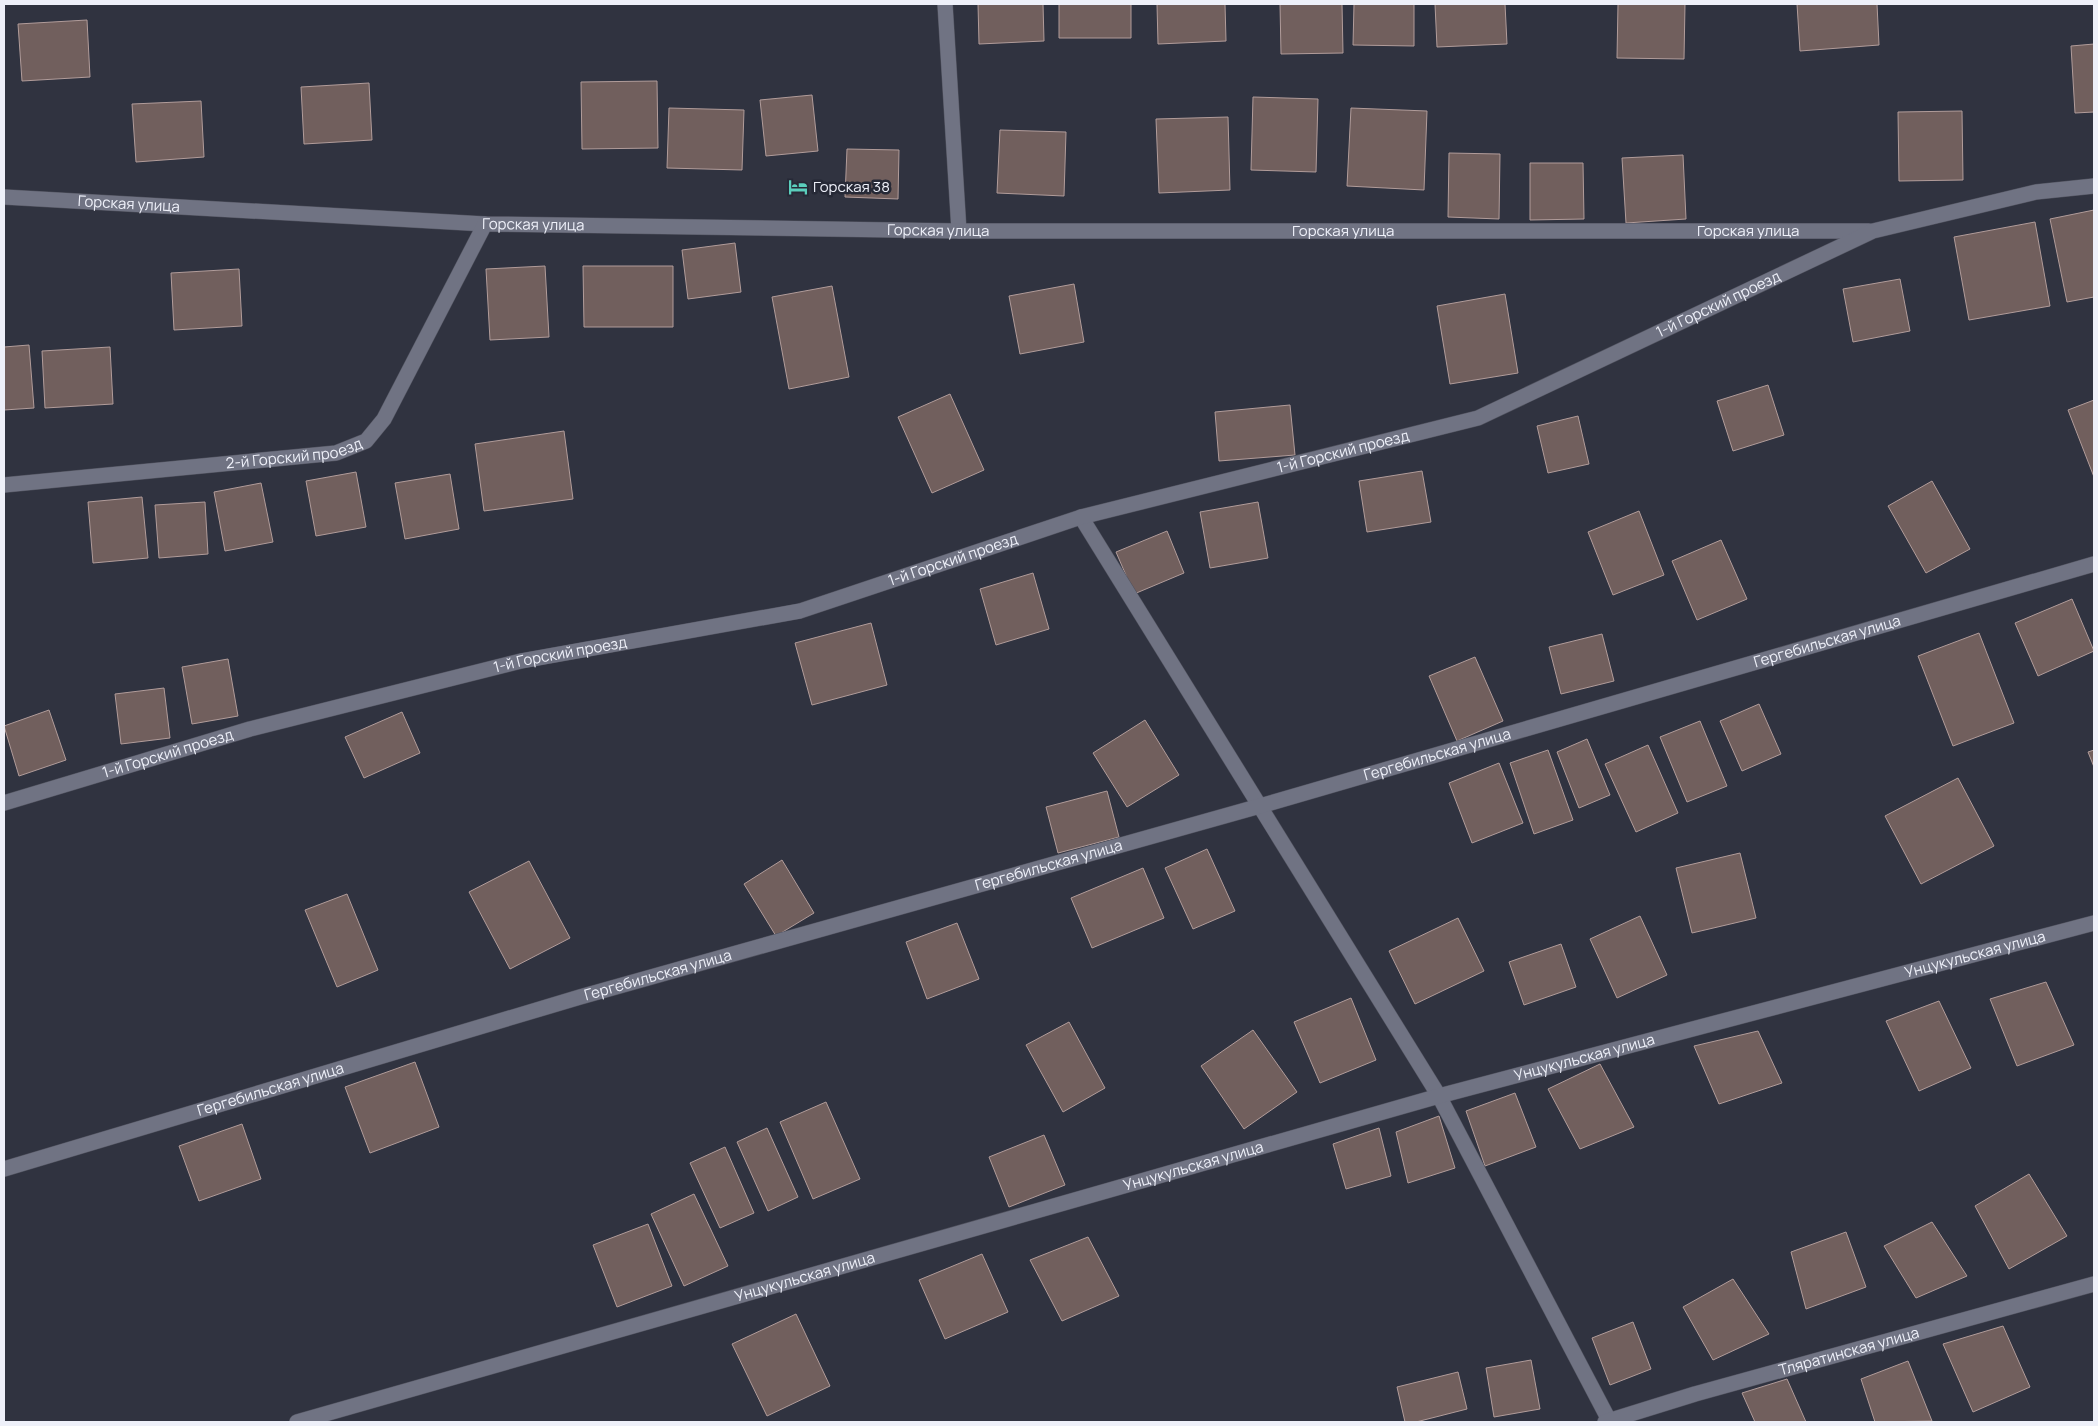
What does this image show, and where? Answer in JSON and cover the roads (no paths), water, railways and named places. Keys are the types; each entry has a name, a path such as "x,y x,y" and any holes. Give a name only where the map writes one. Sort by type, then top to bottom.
{"street":[{"path":"945,4 959,231"},
{"path":"1873,231 2036,192 2094,186"},
{"name":"Горская улица","path":"4,197 485,224 959,231 1873,231"},
{"name":"2-й Горский проезд","path":"4,484 336,453 366,441 384,419 485,224"},
{"name":"1-й Горский проезд","path":"4,803 250,729 521,661 800,612 1081,517 1478,418 1873,231"},
{"path":"1081,517 1439,1096 1608,1422"},
{"name":"Гергебильская улица","path":"4,1169 580,997 1260,806 2094,564"},
{"name":"Унцукульская улица","path":"297,1422 1439,1096 2094,923"},
{"name":"Тляратинская улица","path":"1608,1422 1695,1394 2094,1284"}],"place":[{"name":"Горская 38","path":"798,187"}]}
